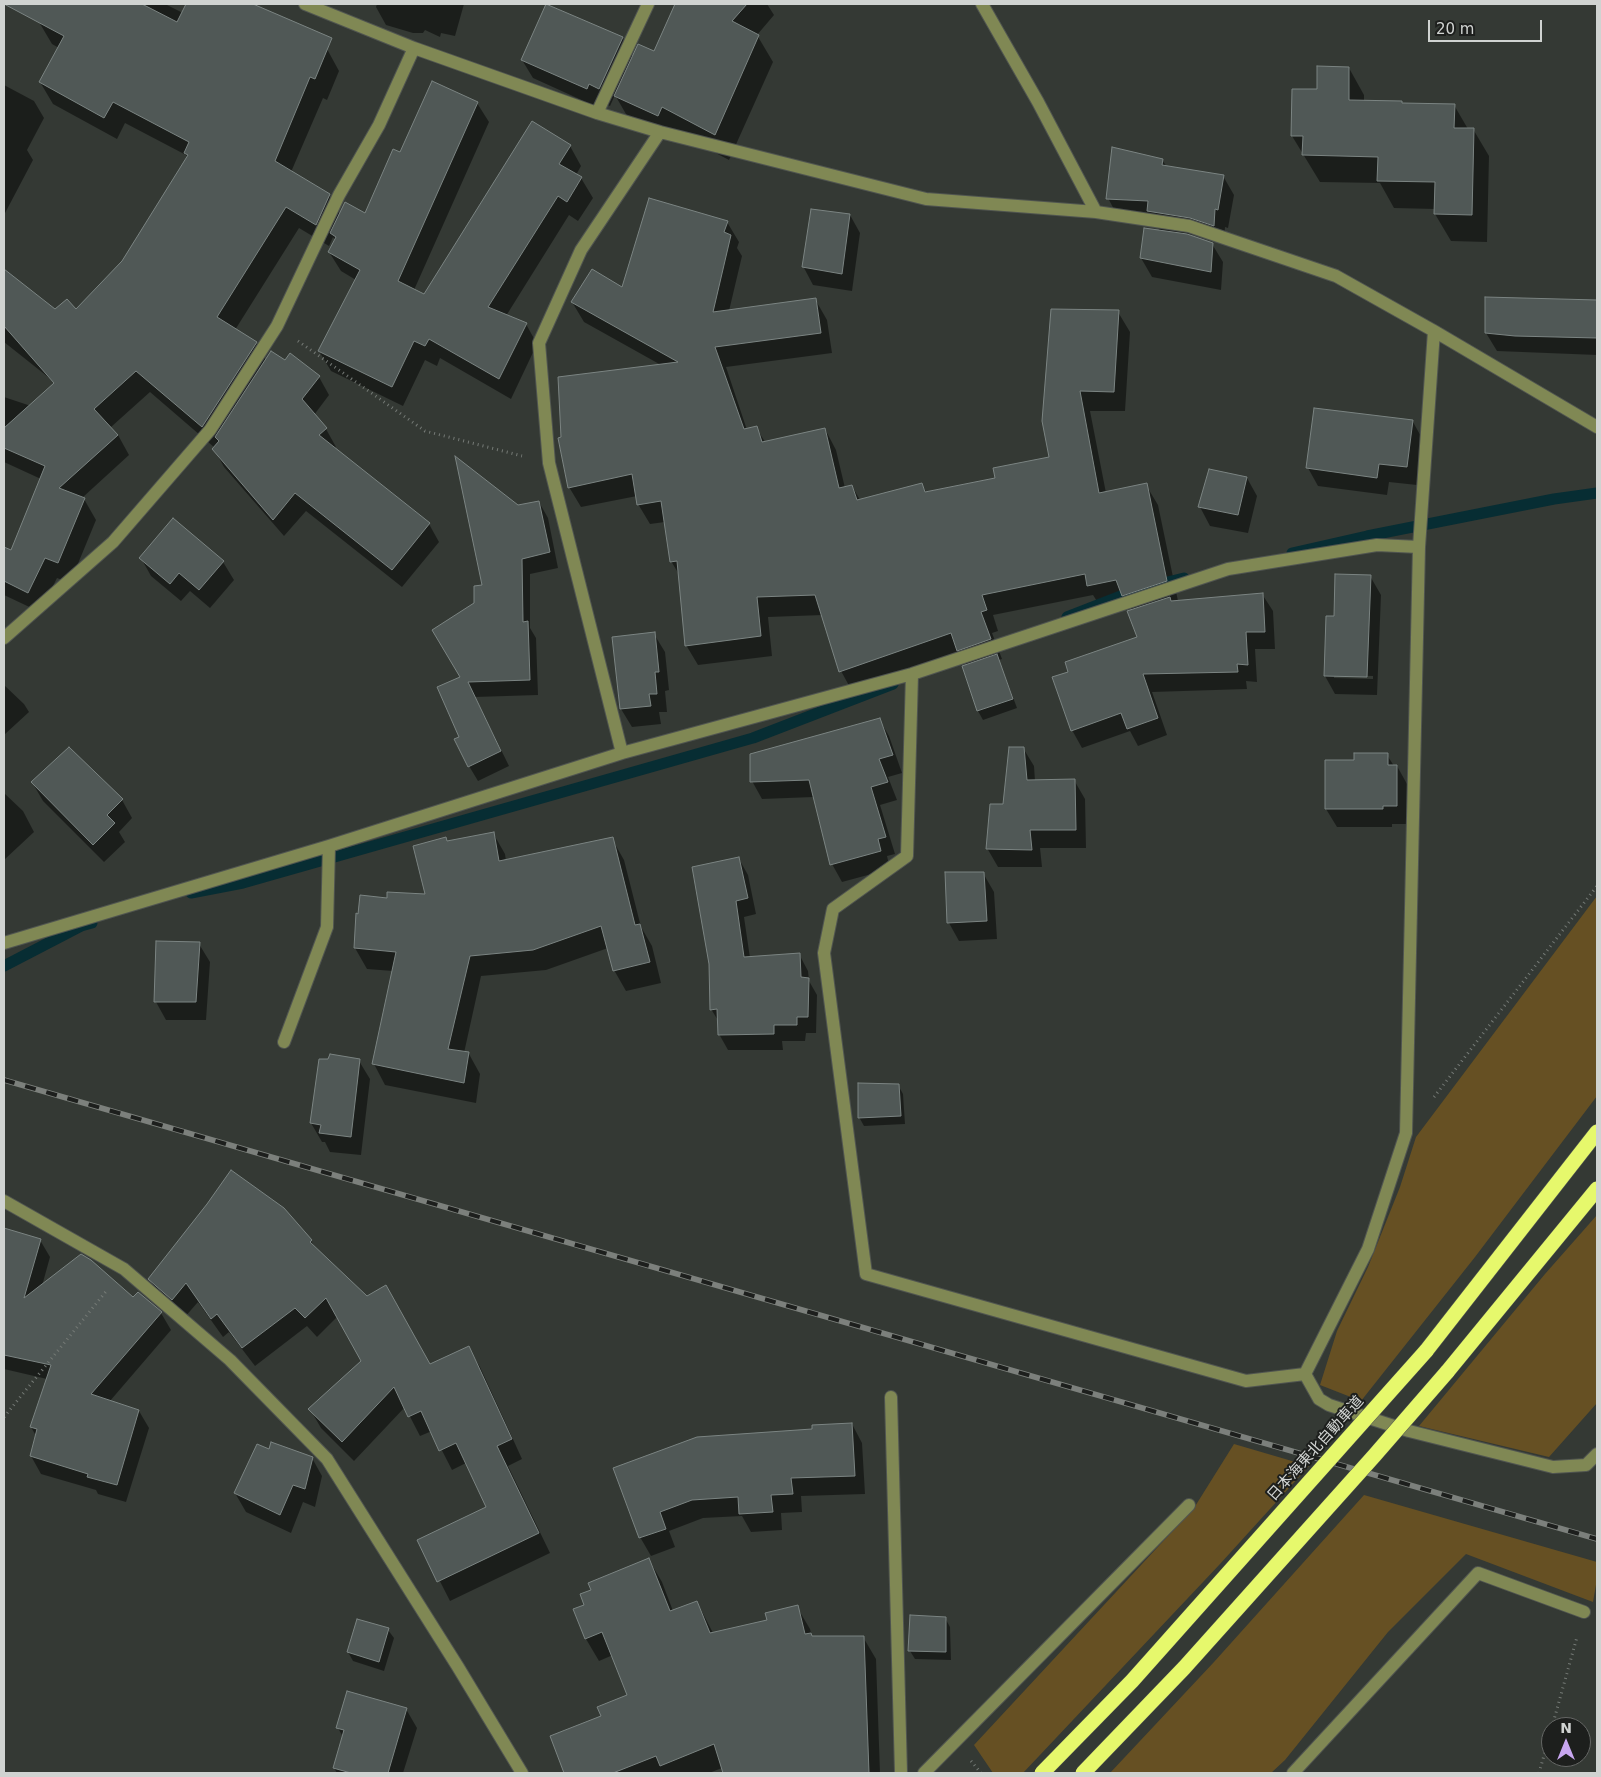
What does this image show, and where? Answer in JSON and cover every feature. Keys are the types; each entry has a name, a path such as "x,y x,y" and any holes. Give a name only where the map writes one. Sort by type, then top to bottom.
{"highway":[{"name":"日本海東北自動車道","path":"1042,1773 1132,1681 1426,1351 1597,1132"},
{"path":"1083,1773 1184,1668 1374,1456 1447,1372 1597,1189"}],"street":[{"path":"305,4 414,48 597,113 660,132 926,199 1096,212 1189,226 1336,276 1597,427"},
{"path":"597,113 648,4"},
{"path":"982,4 1038,102 1096,212"},
{"path":"4,638 113,542 210,430 277,326 339,195 379,125 414,48"},
{"path":"622,753 549,463 540,343 581,250 660,132"},
{"path":"1305,1374 1368,1249 1406,1134 1419,547 1434,331"},
{"path":"4,943 329,846 622,753 912,674 1228,569 1377,545 1419,547"},
{"path":"912,674 906,856 833,909 824,952 866,1274 1246,1381 1305,1374"},
{"path":"284,1042 326,927 329,846"},
{"path":"4,1201 124,1269 230,1360 327,1460 458,1667 522,1773"},
{"path":"1305,1374 1319,1398 1329,1405 1409,1431 1553,1467 1586,1464 1597,1454"},
{"path":"891,1397 902,1773"},
{"path":"924,1773 1189,1505"},
{"path":"1293,1773 1478,1573 1584,1612"}],"path":[{"path":"277,326 425,430 549,463"},
{"path":"1406,1134 1597,886"},
{"path":"4,1417 124,1269"},
{"path":"1554,1717 1584,1612"}],"shaded area":[{"path":"1597,896 1597,1096 1475,1257 1361,1401 1320,1385 1337,1331 1368,1267 1400,1187 1416,1137"},
{"path":"1597,1215 1597,1403 1549,1457 1419,1426 1545,1274"},
{"path":"1234,1444 1309,1466 1220,1564 1023,1773 993,1773 974,1745 1194,1508"},
{"path":"1364,1495 1597,1562 1597,1579 1593,1602 1466,1554 1388,1632 1285,1760 1271,1773 1110,1773 1214,1662"}],"building":[{"path":"4,4 142,4 177,22 186,4 253,4 332,38 315,79 310,77 275,161 330,194 316,225 286,207 217,317 257,342 202,427 136,371 94,409 118,435 59,488 85,498 58,563 45,558 28,593 4,581 4,547 11,550 45,466 4,448 4,428 54,383 4,326 4,269 55,309 67,299 76,309 122,261 188,155 184,153 189,142 113,102 104,118 39,82 64,36"},
{"path":"546,4 623,37 599,89 589,84 587,89 521,60"},
{"path":"675,4 747,4 732,21 759,35 715,135 662,107 658,116 614,96 638,44 654,51"},
{"path":"1317,66 1349,67 1349,100 1455,104 1454,128 1474,128 1472,215 1434,214 1435,182 1377,181 1378,157 1302,155 1303,136 1291,136 1292,89 1317,89"},
{"path":"432,81 478,102 398,281 424,294 532,121 571,145 559,164 582,177 567,202 558,196 488,307 527,323 499,379 429,339 425,346 414,341 392,387 318,351 360,270 328,252 336,237 330,233 345,202 365,213 393,149 400,152"},
{"path":"1112,147 1163,159 1162,165 1224,175 1218,210 1215,209 1214,226 1190,218 1147,211 1148,201 1106,199"},
{"path":"649,198 728,221 724,232 731,235 713,312 816,298 821,333 715,347 744,429 757,426 762,442 825,428 839,488 852,485 857,500 922,483 925,492 995,478 993,468 1049,457 1042,421 1051,309 1119,310 1114,392 1080,391 1099,493 1147,483 1167,581 1122,596 1116,580 1087,586 1085,574 982,595 987,610 981,612 991,639 957,651 951,633 839,672 815,595 757,597 761,636 685,646 677,561 670,562 661,501 637,505 632,474 568,488 558,438 561,437 558,377 678,362 571,302 592,269 622,287"},
{"path":"811,209 850,214 842,274 802,267"},
{"path":"1144,228 1187,234 1213,243 1211,272 1140,258"},
{"path":"1485,297 1597,300 1597,338 1515,336 1485,333"},
{"path":"271,351 285,360 290,353 320,376 302,399 327,428 319,435 430,523 392,570 295,493 273,520 212,449 219,441 215,437"},
{"path":"1314,408 1413,420 1407,467 1379,464 1377,478 1306,468"},
{"path":"455,456 518,505 539,501 550,552 522,559 523,622 528,621 530,680 468,682 501,751 468,767 454,739 459,737 437,687 460,677 432,630 474,603 474,586 482,585"},
{"path":"1209,469 1247,477 1238,515 1198,507"},
{"path":"173,518 224,561 199,590 179,573 170,584 139,558"},
{"path":"1335,574 1371,575 1367,677 1324,676 1326,616 1334,616"},
{"path":"1263,593 1265,632 1246,632 1248,665 1237,664 1238,672 1143,674 1158,718 1127,729 1121,713 1071,731 1052,677 1068,672 1065,662 1137,637 1127,611 1170,597 1171,601"},
{"path":"655,632 659,672 655,672 657,694 649,694 651,706 620,709 612,637"},
{"path":"997,654 1013,699 977,711 962,666"},
{"path":"880,718 893,755 879,759 888,782 871,787 886,837 878,839 881,851 830,865 809,780 750,782 750,754"},
{"path":"69,747 123,799 107,815 115,823 93,845 31,782"},
{"path":"1009,747 1024,747 1027,780 1075,779 1076,830 1030,830 1032,850 986,849 990,804 1003,804"},
{"path":"1354,753 1388,753 1388,765 1397,765 1397,806 1383,806 1383,809 1325,809 1325,760 1354,760"},
{"path":"494,832 499,861 613,837 635,925 640,924 650,962 613,971 601,926 533,950 470,956 448,1049 469,1052 464,1083 372,1064 396,952 354,948 356,913 358,914 360,895 387,898 387,892 425,894 413,846 446,837 447,841"},
{"path":"739,857 748,898 736,901 744,957 800,953 801,977 809,978 808,1017 797,1017 797,1025 774,1025 774,1034 718,1035 717,1009 710,1010 709,964 692,867"},
{"path":"945,872 984,872 987,921 947,923"},
{"path":"156,941 200,942 196,1002 154,1002"},
{"path":"330,1054 360,1059 351,1137 319,1133 321,1125 310,1123 319,1059 328,1059"},
{"path":"858,1083 899,1084 901,1116 858,1118"},
{"path":"231,1170 284,1208 312,1240 310,1242 367,1296 386,1285 430,1364 469,1346 512,1439 497,1446 539,1533 437,1582 417,1540 486,1507 456,1443 439,1451 421,1411 408,1417 394,1387 342,1442 308,1409 361,1361 326,1298 305,1318 295,1308 242,1348 217,1314 211,1319 186,1283 172,1300 148,1279 207,1204"},
{"path":"4,1228 41,1239 24,1298 81,1254 91,1260 133,1297 138,1292 162,1312 91,1394 139,1410 117,1485 87,1477 88,1474 30,1456 37,1429 30,1427 51,1365 4,1355"},
{"path":"852,1423 855,1476 791,1478 793,1494 771,1495 773,1512 739,1514 738,1497 692,1500 660,1512 666,1529 639,1538 613,1468 697,1437 812,1429 812,1425"},
{"path":"271,1442 313,1457 305,1489 293,1485 280,1515 234,1493 257,1444 269,1449"},
{"path":"649,1558 670,1611 697,1601 710,1633 767,1620 765,1613 798,1605 805,1634 811,1633 812,1636 864,1636 869,1773 723,1773 714,1744 660,1766 656,1756 613,1773 564,1773 550,1736 601,1716 597,1707 627,1695 602,1632 585,1639 573,1609 584,1605 580,1594 591,1590 588,1583"},
{"path":"910,1615 946,1617 946,1652 908,1651"},
{"path":"357,1619 389,1628 379,1662 347,1652"},
{"path":"347,1691 407,1708 388,1773 351,1773 333,1768 344,1730 336,1728"}],"waterway":[{"path":"1292,553 1367,536 1554,499 1597,493"},
{"path":"1067,617 1139,589 1184,578"},
{"path":"191,893 243,883 753,738 893,684"},
{"path":"4,966 81,926 92,923"}],"railway":[{"path":"4,1080 1597,1539"}]}
